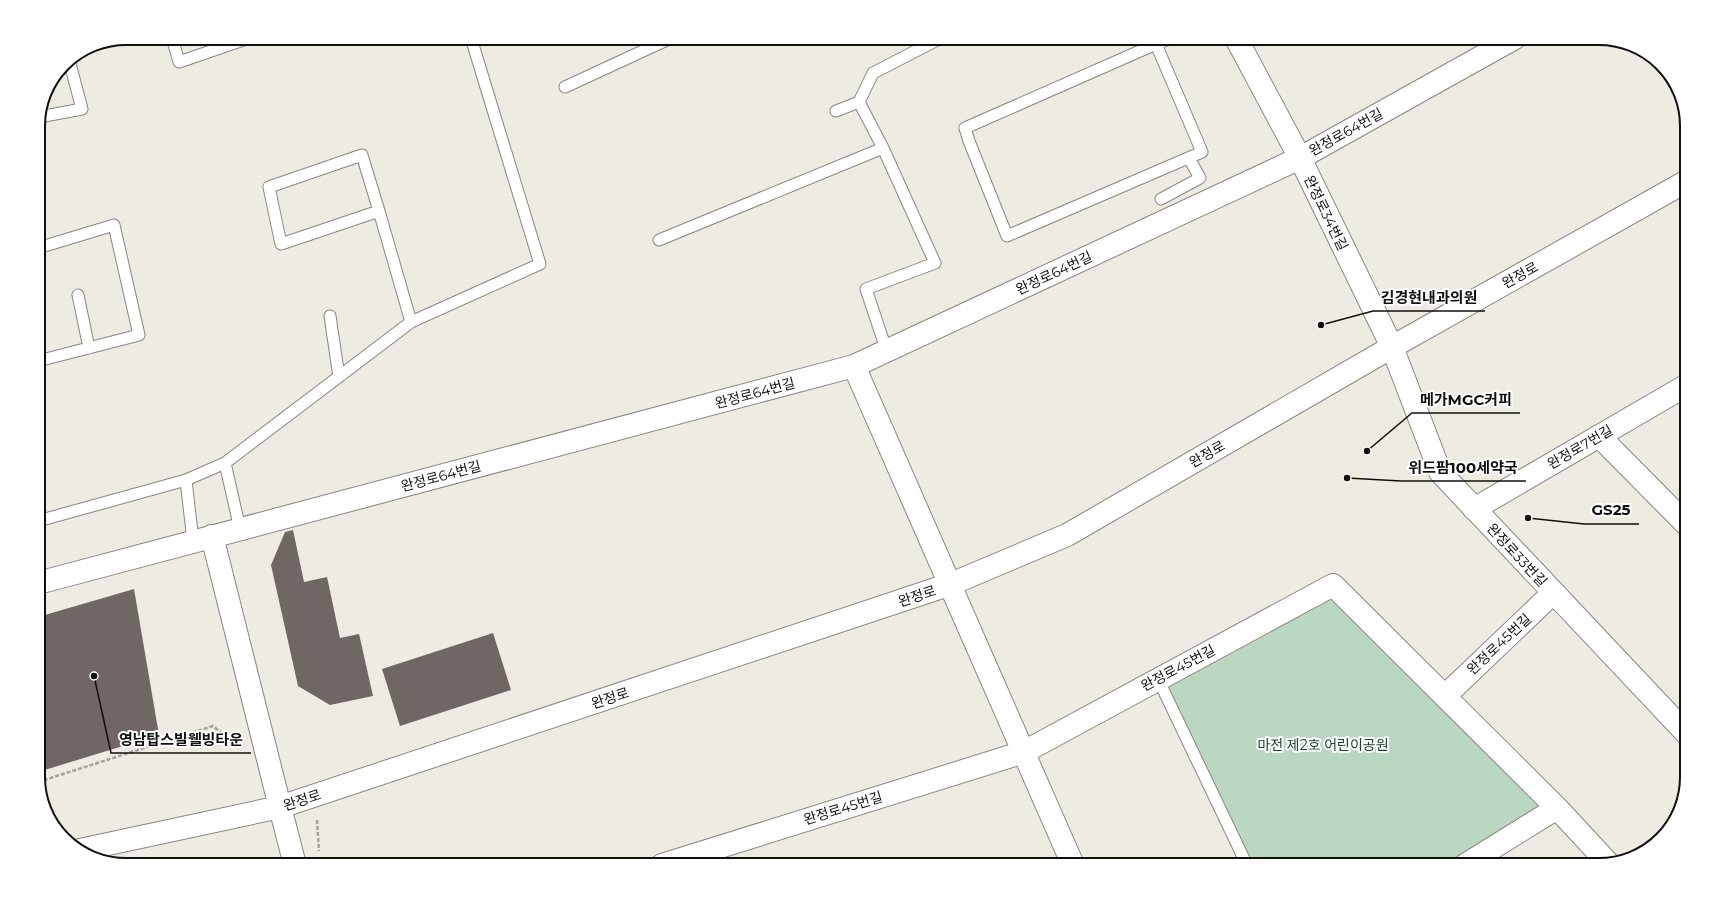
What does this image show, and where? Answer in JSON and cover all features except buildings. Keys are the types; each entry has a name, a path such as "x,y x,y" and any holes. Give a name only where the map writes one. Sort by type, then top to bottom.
{"street":[{"name":"완정로34번길","path":"1240,45 1300,158 1392,347"},
{"name":"완정로64번길","path":"45,581 854,366 887,352 1300,158 1502,45"},
{"name":"완정로","path":"88,848 280,807 951,584 1067,535 1392,347 1680,186"},
{"name":"완정로33번길","path":"1392,347 1440,472 1680,727"},
{"path":"854,366 1071,858"},
{"name":"완정로7번길","path":"1474,509 1680,389"},
{"path":"1599,436 1680,518"},
{"path":"202,539 280,807 293,858"},
{"name":"완정로45번길","path":"685,858 1024,752 1333,585 1445,696 1553,593"},
{"path":"1445,696 1557,808 1603,858"},
{"path":"1476,858 1557,808"}],"lane":[{"path":"174,45 179,62 229,45"},
{"path":"45,519 186,480 225,463 411,322 540,264 473,45"},
{"path":"566,87 656,45"},
{"path":"836,111 859,102 873,72 927,45"},
{"path":"1146,45 965,128 1007,236 1202,152 1157,45"},
{"path":"46,116 82,109 71,67"},
{"path":"859,102 883,148 935,263 866,289 887,352"},
{"path":"659,240 883,148"},
{"path":"379,211 281,244 269,187 362,154 379,211 411,322"},
{"path":"1161,199 1200,178 1189,158"},
{"path":"45,246 114,225 139,335 45,359"},
{"path":"78,295 89,348"},
{"path":"330,316 339,377"},
{"path":"225,463 240,529"},
{"path":"186,480 202,539"},
{"path":"1158,679 1244,858"}],"path":[{"path":"45,780 213,726 243,750"},
{"path":"302,800 317,813 319,853"}],"green space":[{"name":"마전 제2호 어린이공원","path":"1333,585 1557,808 1476,858 1244,858 1158,679"}],"place":[{"name":"김경현내과의원","path":"1321,325"},
{"name":"메가MGC커피","path":"1367,451"},
{"name":"위드팜100세약국","path":"1347,478"},
{"name":"GS25","path":"1528,518"},
{"name":"영남탑스빌웰빙타운","path":"94,676"}]}
